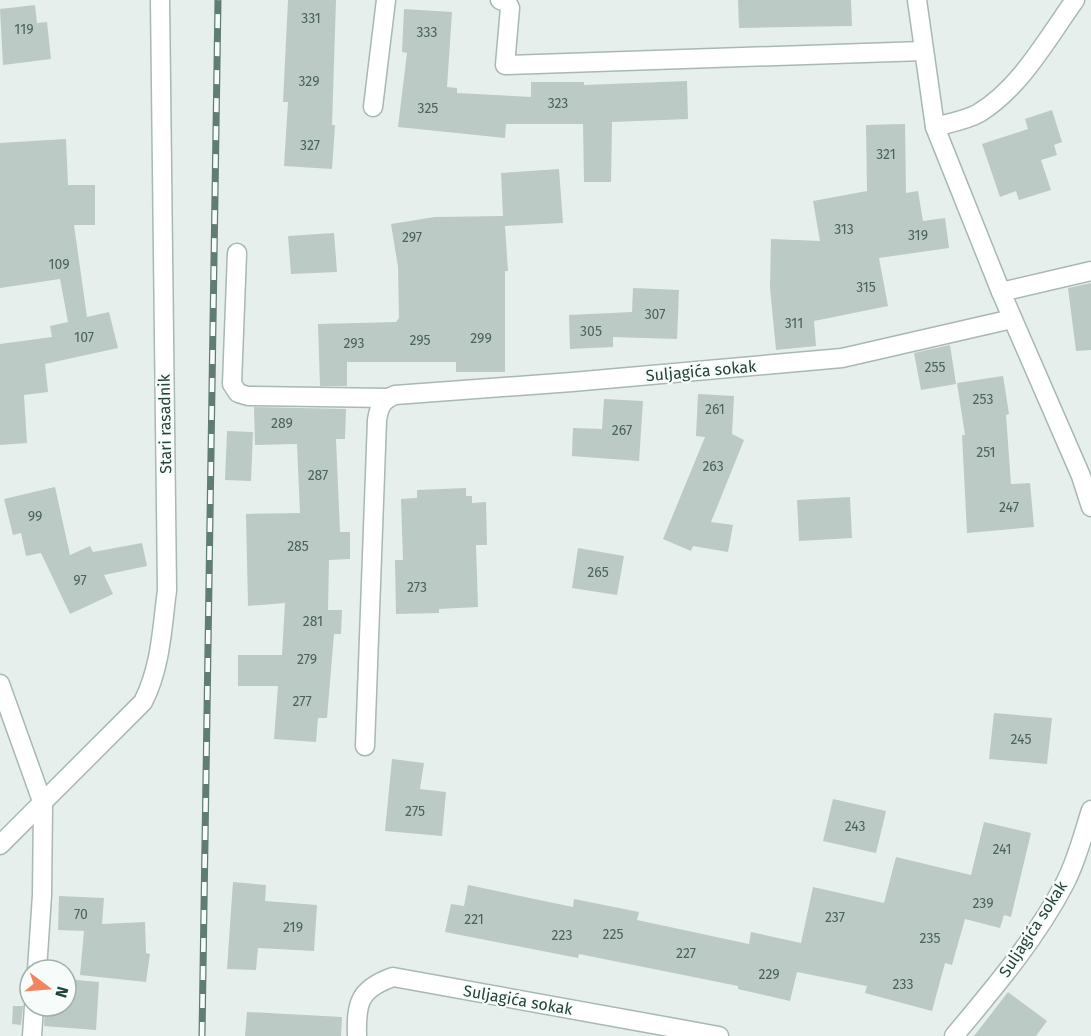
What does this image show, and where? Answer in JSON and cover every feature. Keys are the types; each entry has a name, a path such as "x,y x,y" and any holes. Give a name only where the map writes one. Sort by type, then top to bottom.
{"street":[{"name":"Stari rasadnik","path":"0,845 142,702 157,664 167,590 160,0"},
{"path":"373,107 386,0"},
{"path":"500,0 507,2 510,8 505,65 923,51"},
{"path":"917,0 935,127 1012,319 1081,476 1091,507"},
{"path":"935,127 977,114 1000,99 1018,79 1075,0"},
{"name":"Suljagića sokak","path":"237,254 232,384 238,393 248,396 387,398 395,395 842,358 1012,319"},
{"path":"1001,292 1091,271"},
{"path":"365,746 377,420 381,404 387,398"},
{"path":"0,684 43,804 42,895 38,958"},
{"name":"Suljagića sokak","path":"954,1036 1009,969 1052,905 1077,855 1091,810"},
{"name":"Suljagića sokak","path":"357,1036 357,1008 364,993 379,982 393,977 719,1036"},
{"path":"32,1036 33,1018"}],"building":[{"path":"288,0 336,0 332,125 335,125 332,169 284,166 288,102 283,102"},
{"path":"738,0 851,0 852,26 739,28"},
{"path":"35,5 37,23 47,22 51,59 3,65 0,9"},
{"path":"404,9 452,12 447,87 457,88 457,93 531,97 531,82 584,82 584,85 687,81 688,119 612,122 611,182 584,182 583,124 506,124 505,138 398,127 407,53 402,52"},
{"path":"1052,110 1062,142 1054,145 1057,155 1041,160 1051,190 1019,200 1016,191 1000,197 982,144 1028,129 1025,119"},
{"path":"905,124 906,193 918,191 923,221 945,218 949,248 879,258 888,306 814,321 816,346 776,350 770,288 771,239 820,241 813,201 867,191 866,125"},
{"path":"66,139 68,185 95,185 95,225 74,225 87,317 109,312 118,348 45,364 48,392 24,395 27,443 0,445 0,344 52,337 50,326 68,322 60,279 0,288 0,143"},
{"path":"559,169 563,223 505,226 508,271 505,271 505,372 456,372 456,362 347,362 347,386 320,386 318,324 396,322 399,318 398,267 391,224 435,217 503,216 501,173"},
{"path":"334,233 337,272 291,274 288,236"},
{"path":"1091,283 1091,350 1076,351 1068,288"},
{"path":"633,288 679,290 677,339 613,337 613,347 570,349 569,315 632,312"},
{"path":"950,345 956,384 921,390 914,353"},
{"path":"1003,376 1009,414 1006,415 1011,484 1030,483 1034,527 967,533 962,435 965,435 957,383"},
{"path":"698,394 734,396 732,434 744,440 711,522 733,525 728,552 693,546 691,551 663,539 705,437 696,436"},
{"path":"604,399 643,401 639,461 572,456 573,428 602,429"},
{"path":"254,407 346,409 345,439 336,439 340,532 350,532 350,559 329,560 328,610 342,610 341,634 334,634 327,718 318,718 316,742 274,739 278,686 238,686 238,655 282,655 285,603 248,606 246,514 300,513 297,444 255,445"},
{"path":"227,431 253,432 251,481 225,480"},
{"path":"55,487 70,555 90,546 93,552 142,543 147,566 104,575 113,594 70,614 41,553 26,556 21,533 13,535 4,499"},
{"path":"466,488 466,496 472,496 472,503 486,502 487,545 476,545 478,607 439,609 439,613 396,614 395,560 403,560 401,499 417,498 417,490"},
{"path":"850,497 852,538 799,541 797,500"},
{"path":"578,548 624,556 617,595 572,588"},
{"path":"994,713 1052,718 1047,764 989,759"},
{"path":"392,759 424,763 420,789 446,792 442,836 385,831"},
{"path":"833,799 886,811 876,853 823,841"},
{"path":"984,822 1031,833 1011,917 1004,915 1000,928 965,919 952,965 945,963 932,1011 865,993 867,986 797,972 790,1001 738,989 738,986 579,954 578,958 445,932 451,904 464,906 468,885 573,907 574,899 639,912 637,920 749,944 751,932 801,943 813,887 884,903 896,857 971,875"},
{"path":"233,882 266,885 265,901 317,905 314,951 258,948 256,970 227,969"},
{"path":"59,896 104,898 102,924 145,922 146,953 150,954 146,982 80,975 84,931 58,930"},
{"path":"78,980 99,982 96,1030 44,1026 44,1018 78,1018"},
{"path":"1008,992 1047,1021 1036,1036 974,1036"},
{"path":"13,1006 18,1006 18,1018 22,1018 21,1025 12,1024"},
{"path":"247,1012 342,1017 341,1036 245,1036"}],"railway":[{"path":"202,1036 218,0"}]}
